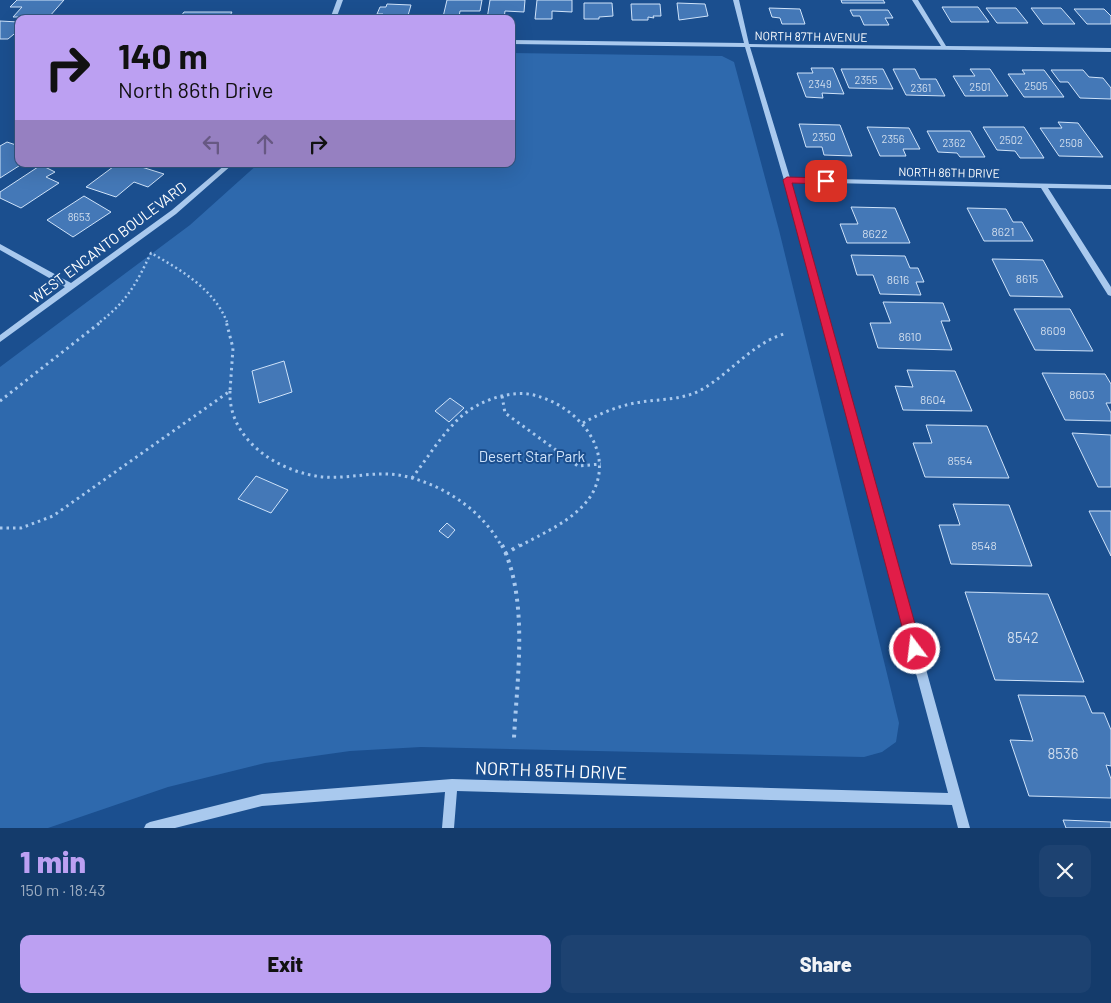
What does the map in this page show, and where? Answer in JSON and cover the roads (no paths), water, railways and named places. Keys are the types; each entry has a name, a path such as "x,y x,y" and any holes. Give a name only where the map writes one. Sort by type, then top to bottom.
{"street":[{"path":"334,15 340,0"},
{"path":"736,0 964,828"},
{"path":"915,0 944,48"},
{"name":"NORTH 87TH AVENUE","path":"515,42 1111,50"},
{"name":"WEST ENCANTO BOULEVARD","path":"0,339 174,212 226,167"},
{"name":"NORTH 86TH DRIVE","path":"787,180 1111,187"},
{"path":"1043,185 1111,293"},
{"path":"0,247 71,287"},
{"path":"448,828 452,785"},
{"name":"NORTH 85TH DRIVE","path":"150,828 262,800 452,785 956,799"}],"park label":[{"name":"Desert Star Park","path":"532,456"}]}
